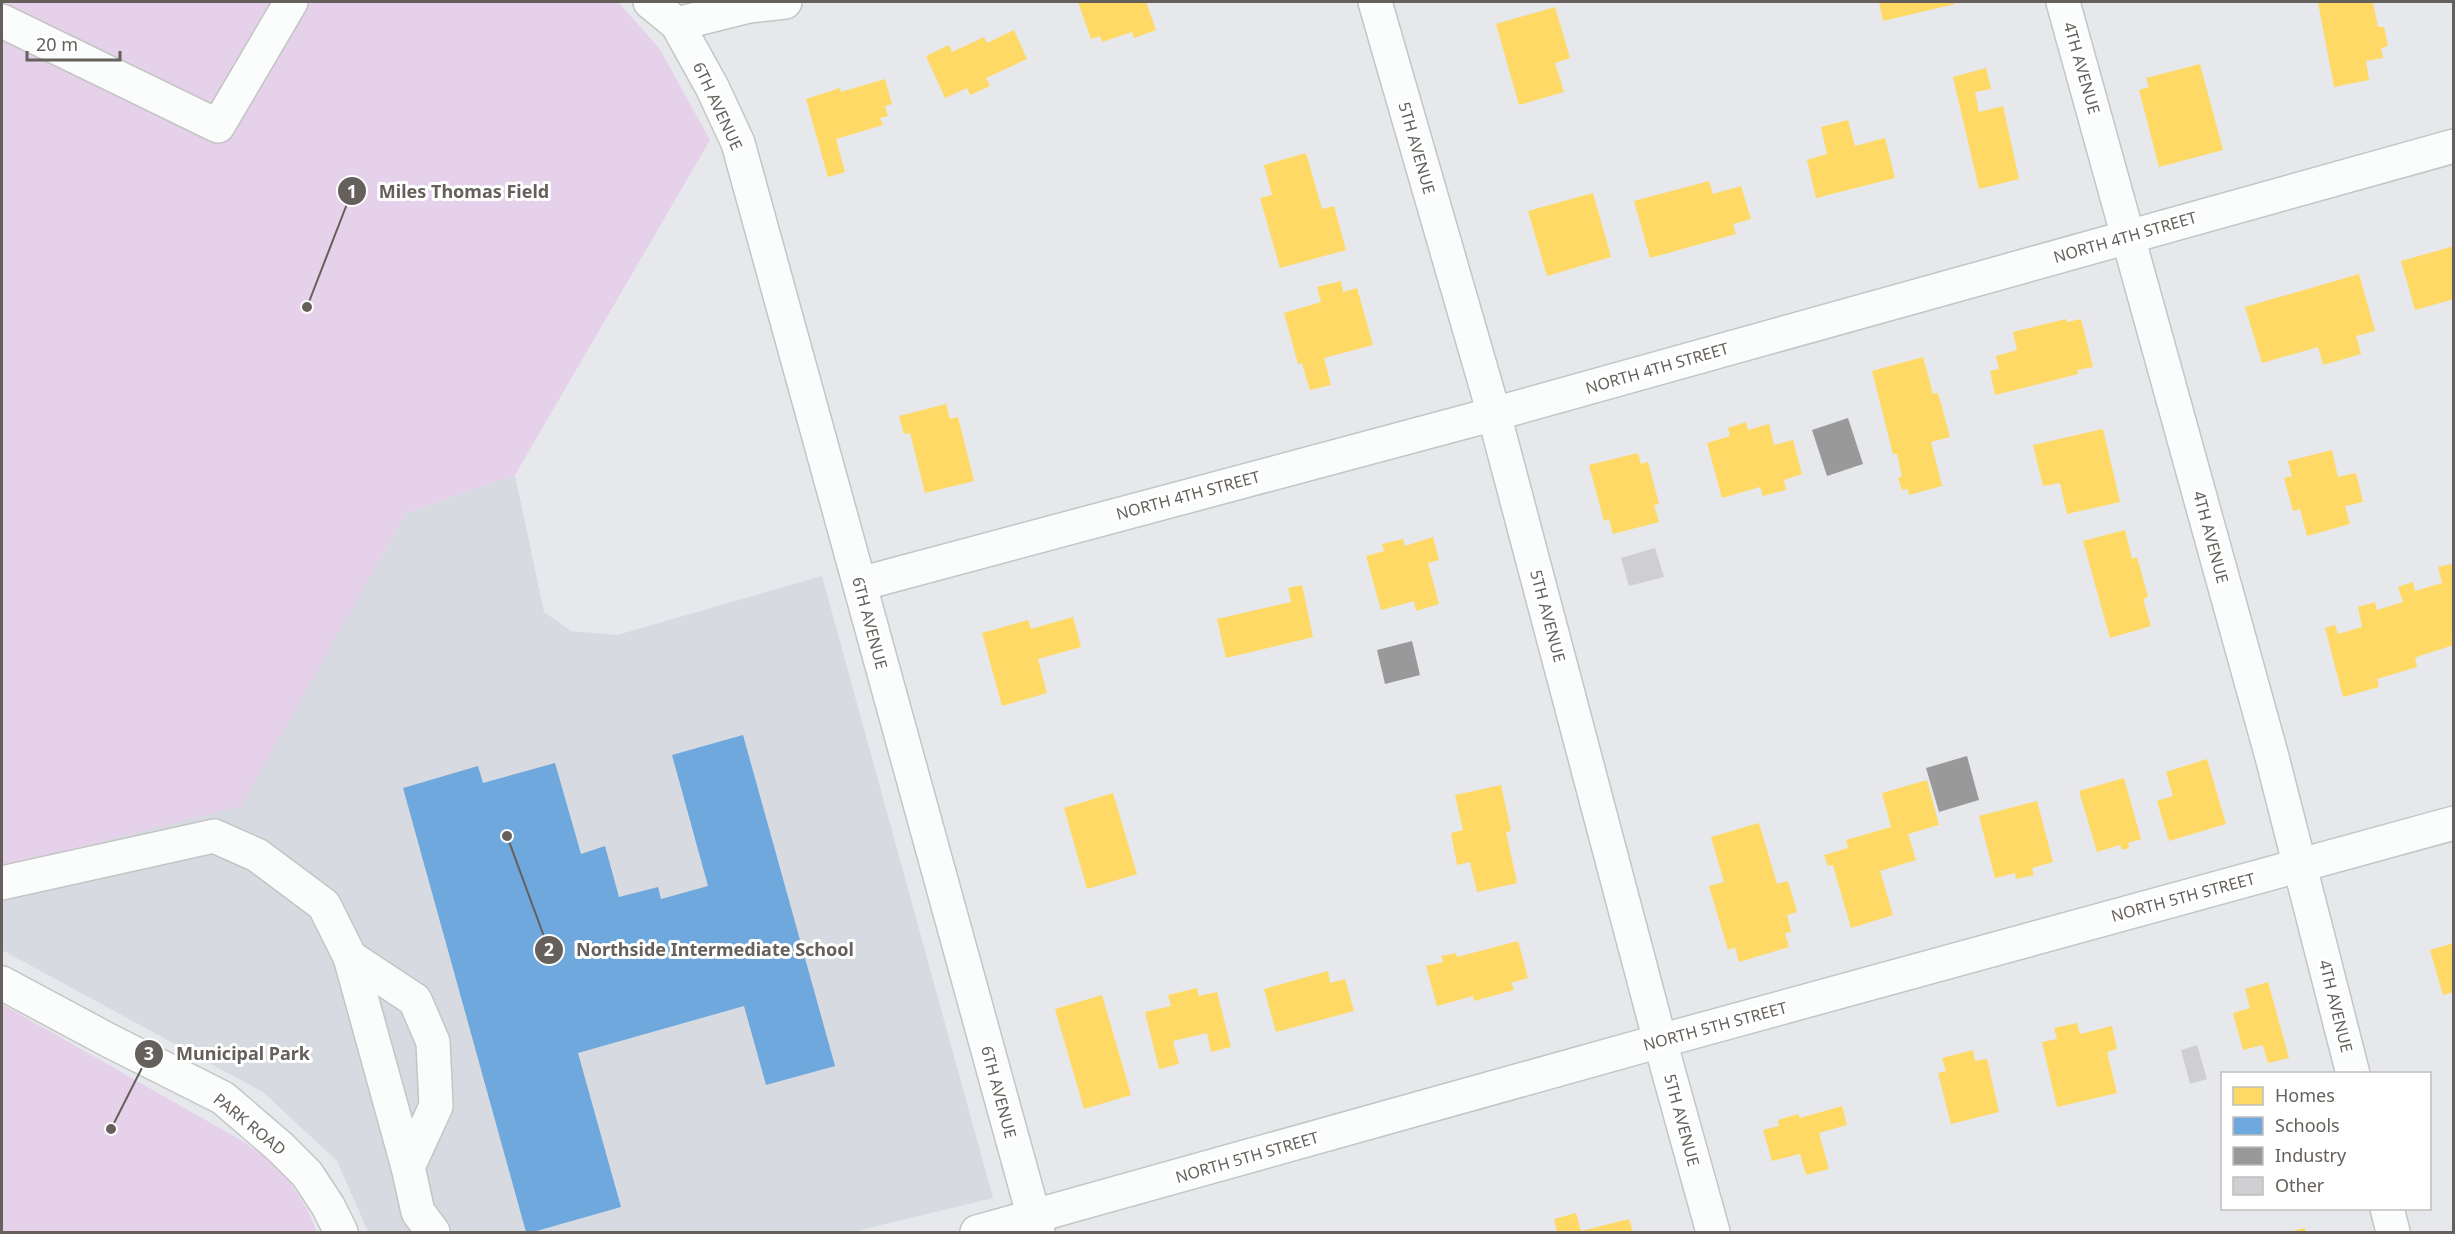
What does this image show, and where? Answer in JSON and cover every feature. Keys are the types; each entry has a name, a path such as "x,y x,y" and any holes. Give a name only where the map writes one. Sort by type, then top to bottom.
{"street":[{"path":"2,21 218,126 291,2"},
{"path":"650,2 677,24 749,6 785,2"},
{"name":"5TH AVENUE","path":"1375,2 1494,414 1713,1233"},
{"name":"4TH AVENUE","path":"2063,2 2272,757 2352,1072"},
{"name":"6TH AVENUE","path":"677,24 712,87 738,143 1036,1225"},
{"name":"NORTH 4TH STREET","path":"860,584 1494,414 2454,146"},
{"name":"NORTH 5TH STREET","path":"977,1233 1036,1225 1660,1041 2454,823"},
{"path":"2,883 214,836 257,855 324,905 350,957 408,1167 418,1212 433,1233"},
{"path":"350,957 415,1000 433,1042 436,1106 408,1167"},
{"name":"PARK ROAD","path":"2,983 223,1098 280,1147 307,1174 328,1206 341,1233"},
{"path":"2387,1210 2393,1233"}],"shaded area":[{"path":"2,2 618,2 659,48 710,140 515,475 406,513 241,806 2,867"},
{"path":"515,475 544,612 571,631 617,635 822,576 993,1198 853,1232 368,1232 337,1161 263,1092 2,950 2,867 241,805 406,513"},
{"path":"2,1004 244,1142 282,1170 307,1209 317,1232 2,1232"}],"building: Homes":[{"path":"1078,2 1146,2 1156,30 1134,38 1132,32 1102,42 1100,36 1091,39"},
{"path":"1879,2 1954,2 1955,4 1883,21"},
{"path":"2318,2 2373,2 2378,27 2384,27 2388,46 2381,48 2383,58 2366,61 2369,80 2334,87"},
{"path":"1555,7 1570,58 1555,63 1564,92 1519,105 1496,24"},
{"path":"1014,30 1027,59 986,78 990,86 970,95 967,88 945,98 926,56 949,45 952,52 984,37 987,43"},
{"path":"2200,64 2223,150 2159,167 2139,90 2149,87 2146,78"},
{"path":"1986,68 1991,89 1975,92 1979,112 2003,106 2019,179 1979,189 1953,77"},
{"path":"885,79 892,104 885,106 888,116 880,118 883,125 836,139 845,172 828,177 806,99 840,88 841,92"},
{"path":"1848,120 1855,146 1885,138 1895,178 1816,198 1807,160 1827,154 1821,127"},
{"path":"1306,153 1322,209 1334,206 1346,250 1280,268 1260,198 1272,195 1264,165"},
{"path":"1709,181 1713,194 1741,186 1751,219 1733,224 1736,234 1650,258 1634,201"},
{"path":"1593,193 1611,257 1547,276 1528,211"},
{"path":"2454,246 2454,299 2415,310 2401,261"},
{"path":"2359,274 2375,331 2356,336 2361,354 2323,365 2318,347 2262,363 2245,307"},
{"path":"1341,281 1343,292 1357,288 1373,345 1324,358 1331,385 1310,390 1302,363 1298,364 1284,313 1321,302 1317,287"},
{"path":"2066,319 2067,322 2081,319 2093,367 2077,370 2078,374 1995,395 1990,371 1999,369 1996,356 2017,350 2013,332"},
{"path":"1923,357 1933,394 1938,393 1950,437 1931,442 1942,486 1909,495 1908,489 1902,490 1898,478 1902,476 1897,454 1893,454 1872,371"},
{"path":"946,404 950,419 958,417 974,481 925,493 910,433 904,434 899,416"},
{"path":"1746,422 1748,430 1769,424 1774,445 1793,440 1802,474 1784,480 1786,490 1763,496 1760,487 1722,498 1707,443 1730,436 1728,428"},
{"path":"2103,429 2120,502 2067,514 2060,483 2043,486 2033,445"},
{"path":"2332,450 2338,477 2356,473 2363,502 2345,506 2350,524 2307,536 2300,509 2293,511 2284,478 2292,476 2288,461"},
{"path":"1638,453 1641,464 1648,462 1659,504 1654,505 1659,522 1613,534 1609,519 1604,521 1589,465"},
{"path":"2125,530 2132,559 2137,557 2148,597 2143,599 2151,626 2110,638 2083,541"},
{"path":"1433,537 1439,560 1428,563 1439,604 1416,611 1414,601 1381,610 1366,556 1384,551 1382,544 1403,539 1405,546"},
{"path":"2451,564 2454,574 2454,634 2451,635 2454,645 2415,658 2417,667 2377,679 2379,687 2343,697 2325,628 2335,625 2338,634 2362,627 2358,607 2375,602 2377,610 2403,602 2398,587 2413,582 2415,591 2442,583 2438,567"},
{"path":"1302,585 1313,637 1226,658 1217,619 1291,602 1288,588"},
{"path":"1073,617 1081,647 1038,659 1047,693 1002,706 982,633 1028,620 1031,629"},
{"path":"2207,759 2226,824 2169,841 2157,801 2173,796 2166,772"},
{"path":"2124,778 2141,839 2128,843 2129,848 2122,850 2120,845 2097,852 2079,791"},
{"path":"1927,780 1939,825 1908,834 1916,860 1880,871 1893,915 1851,928 1833,865 1828,866 1824,855 1848,848 1846,840 1891,827 1882,793"},
{"path":"1501,785 1511,831 1506,832 1517,883 1477,892 1470,862 1457,865 1451,833 1463,830 1455,795"},
{"path":"1113,793 1137,874 1087,889 1064,808"},
{"path":"2037,801 2053,862 2032,868 2034,875 2016,879 2015,873 1995,878 1979,816"},
{"path":"1759,823 1777,884 1788,881 1797,912 1787,915 1791,932 1785,933 1789,947 1739,962 1735,947 1728,950 1709,886 1724,882 1711,837"},
{"path":"1518,941 1528,978 1511,983 1514,990 1474,1001 1473,996 1437,1006 1426,966 1443,962 1441,956 1456,953 1457,957"},
{"path":"2454,943 2454,992 2443,995 2430,950"},
{"path":"1328,971 1330,983 1345,979 1354,1011 1276,1032 1264,989"},
{"path":"2268,982 2289,1058 2268,1063 2263,1045 2243,1050 2233,1013 2250,1008 2245,989"},
{"path":"1197,988 1199,996 1217,992 1231,1047 1211,1052 1207,1033 1173,1041 1179,1064 1159,1069 1145,1012 1171,1006 1168,995"},
{"path":"1102,995 1131,1095 1084,1109 1055,1009"},
{"path":"2077,1023 2080,1034 2112,1026 2117,1049 2107,1052 2117,1093 2057,1107 2042,1042 2057,1039 2054,1028"},
{"path":"1973,1050 1975,1061 1987,1059 1999,1112 1951,1124 1938,1073 1946,1071 1942,1058"},
{"path":"1842,1106 1847,1125 1819,1133 1829,1169 1806,1175 1800,1154 1772,1161 1763,1130 1779,1126 1778,1120 1798,1114 1800,1118"},
{"path":"1576,1213 1581,1231 1629,1219 1633,1232 1557,1232 1554,1219"},
{"path":"2305,1228 2306,1232 2289,1232"}],"building: Schools":[{"path":"743,735 835,1066 766,1085 744,1006 578,1053 621,1207 526,1232 403,788 478,766 483,783 555,763 581,854 605,846 619,897 658,887 661,899 708,886 672,755"}],"building: Industry":[{"path":"1848,418 1863,464 1827,476 1812,430"},
{"path":"1412,641 1420,675 1385,684 1377,650"},
{"path":"1967,756 1979,800 1939,812 1926,768"}],"building: Other":[{"path":"1655,548 1664,577 1629,586 1621,558"},
{"path":"2197,1045 2207,1079 2190,1084 2181,1050"}],"place":[{"name":"Miles Thomas Field","path":"307,307"},
{"name":"Northside Intermediate School","path":"507,836"},
{"name":"Municipal Park","path":"111,1129"}]}
